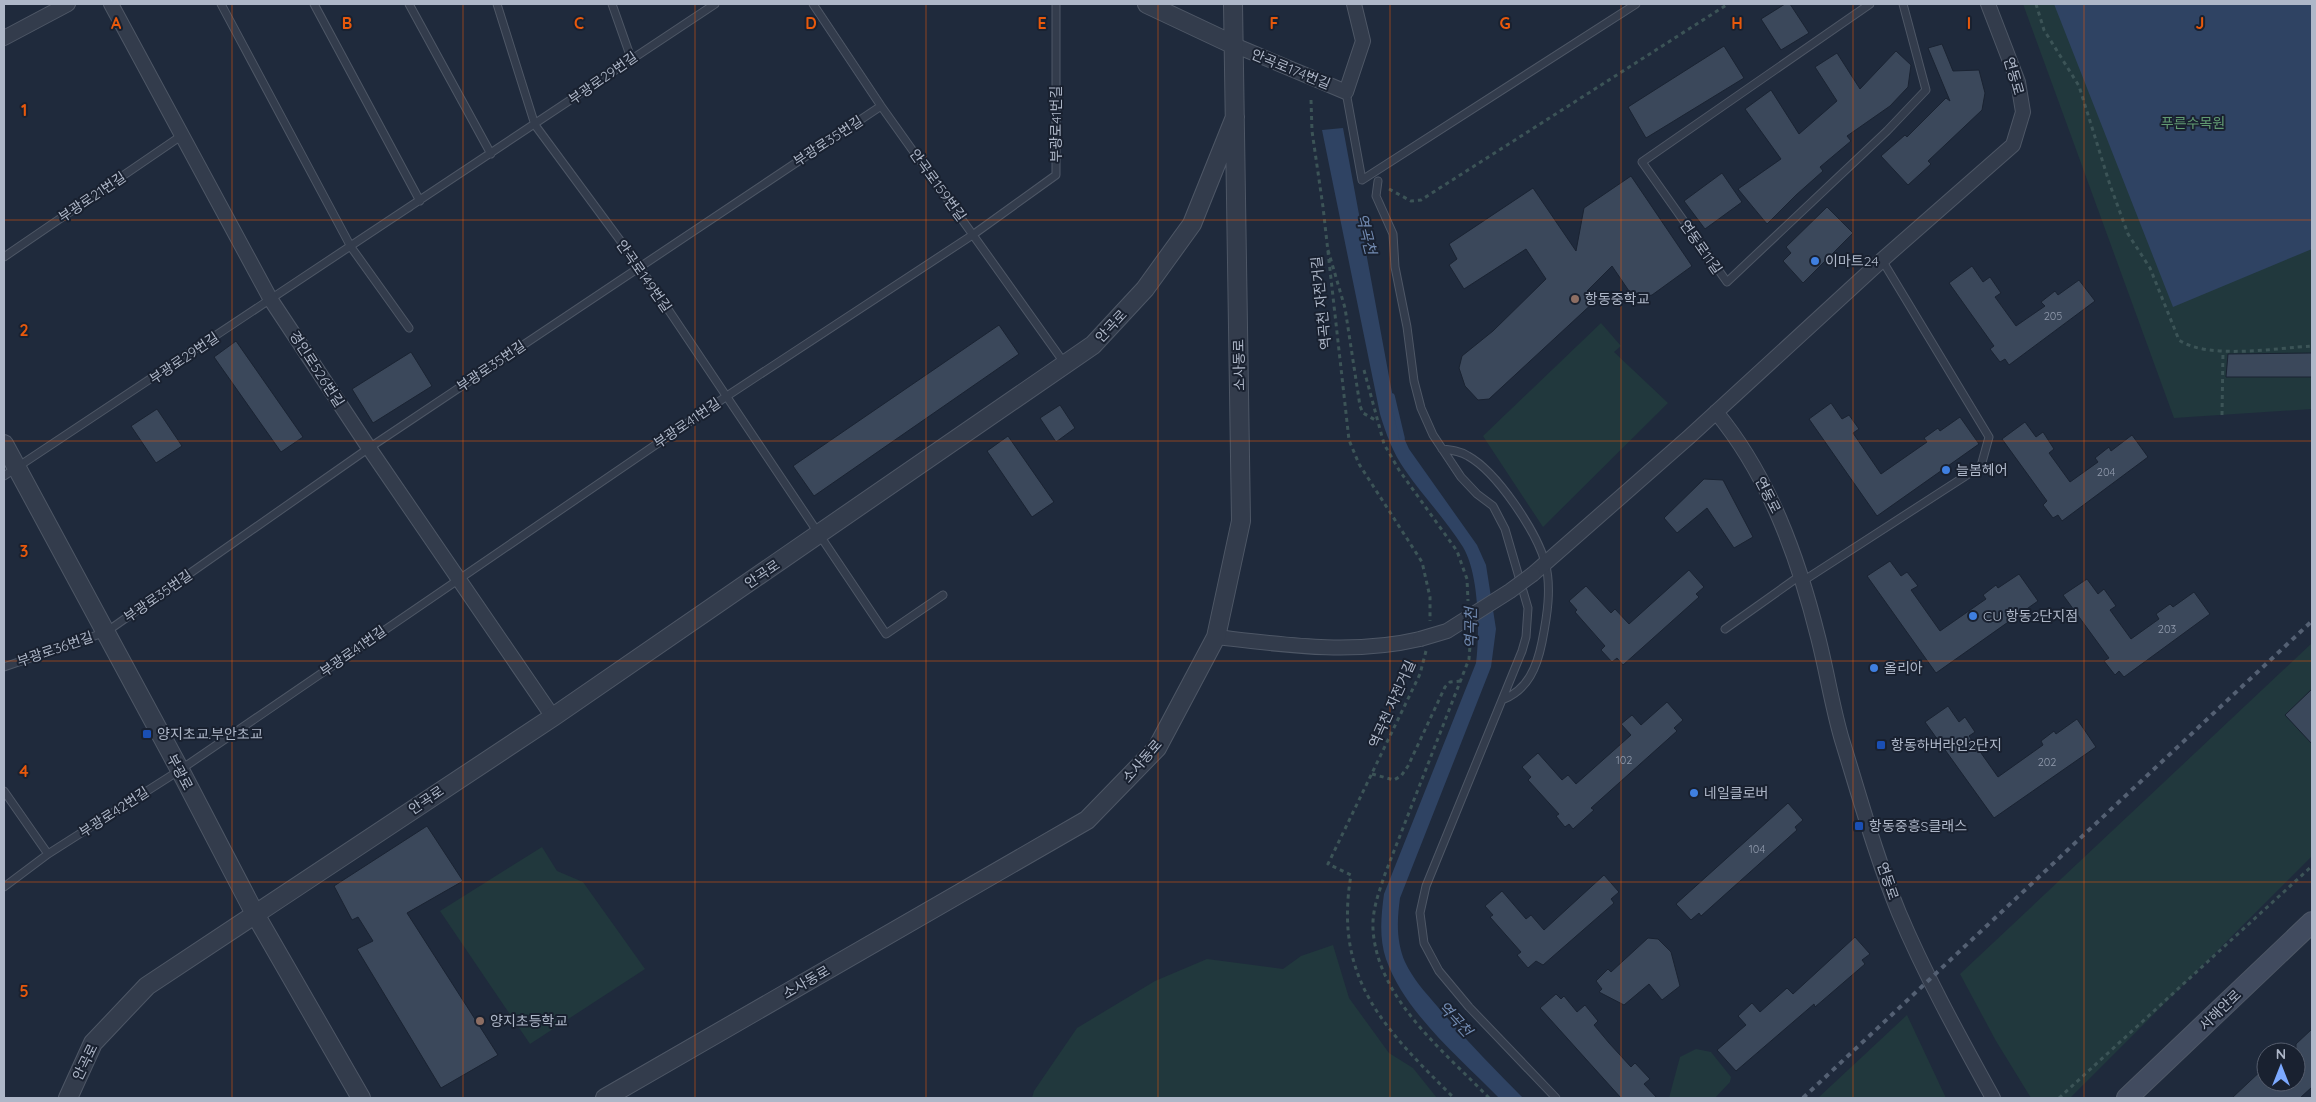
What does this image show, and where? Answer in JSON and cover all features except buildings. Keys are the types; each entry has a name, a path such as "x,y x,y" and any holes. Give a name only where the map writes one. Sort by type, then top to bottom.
{"main road":[{"name":"서해안로","path":"2127,1098 2312,922"}],"street":[{"path":"4,38 68,4"},
{"name":"경인로526번길","path":"111,4 271,300 369,448 552,716"},
{"path":"1147,4 1234,46"},
{"name":"안곡로","path":"68,1098 92,1043 147,986 552,716 1093,345 1145,289 1192,224 1235,117 1233,4"},
{"name":"안곡로174번길","path":"1234,46 1346,92 1363,41 1354,4"},
{"name":"연동로","path":"1988,4 2018,82 2023,112 2013,145 1882,260 1716,412 1736,436 1770,497 1802,578 1836,720 1872,836 1899,911 1929,980 1994,1098"},
{"name":"소사동로","path":"604,1098 1087,820 1157,748 1216,637 1241,520 1235,117"},
{"path":"1216,637 1308,648 1354,648 1395,645 1424,640 1447,631 1533,574 1716,412"},
{"name":"부광로","path":"4,444 11,473 106,632 255,914 361,1098"}],"lane":[{"path":"221,4 351,247 409,328"},
{"path":"314,4 420,201"},
{"path":"410,4 491,154"},
{"name":"안곡로149번길","path":"497,4 535,125 639,266 820,534"},
{"path":"612,4 631,58"},
{"name":"부광로29번길","path":"11,473 535,125 631,58 715,4"},
{"name":"안곡로159번길","path":"813,4 881,106 1065,364"},
{"name":"부광로41번길","path":"180,770 727,396 974,234 1056,174 1056,4"},
{"path":"1346,92 1362,180 1636,4"},
{"name":"연동로11길","path":"1870,4 1642,162 1726,282 1888,131 1926,90 1903,4"},
{"name":"부광로35번길","path":"106,632 369,448 881,106"},
{"name":"부광로21번길","path":"4,257 181,136"},
{"path":"1378,181 1376,196 1394,234 1395,267 1417,396 1426,422 1442,449 1470,487 1492,506 1499,517 1511,547 1528,608 1526,637 1504,699 1426,886 1420,913 1424,943 1447,984 1556,1098"},
{"path":"1725,630 1802,578 1981,466 1989,437 1882,260"},
{"path":"1442,449 1467,455 1488,472 1532,530 1545,563 1547,612 1536,664 1524,685 1516,694 1504,699"},
{"path":"820,534 886,634 943,595"},
{"name":"부광로36번길","path":"4,667 106,632"},
{"name":"부광로42번길","path":"4,887 48,854 180,770"},
{"path":"4,791 48,854"}],"path":[{"path":"1378,181 1399,197 1411,201 1421,200 1728,4"},
{"path":"2036,4 2044,30 2079,86 2110,186 2128,234 2150,268 2179,340 2189,347 2223,352 2312,346"},
{"name":"역곡천 자전거길","path":"1311,100 1312,131 1349,440 1359,464 1422,562 1430,597 1430,626"},
{"path":"1326,240 1345,308 1360,406 1363,412 1377,421"},
{"path":"2222,415 2223,352"},
{"path":"1364,370 1379,434 1390,456 1457,551 1467,580 1469,606"},
{"path":"1470,624 1472,642 1469,659 1385,874 1377,897 1373,930 1379,960 1399,999 1414,1018 1489,1098"},
{"name":"역곡천 자전거길","path":"1424,640 1420,674 1328,864 1351,875 1347,898 1347,938 1355,969 1363,986 1383,1021 1412,1055 1454,1098"},
{"path":"1372,774 1394,780 1400,776 1408,766 1445,687 1450,682 1462,681"},
{"path":"2059,1098 2312,866"}],"green space":[{"name":"푸른수목원","path":"2023,4 2312,4 2312,409 2174,418"},
{"path":"1601,323 1621,346 1614,352 1668,403 1543,527 1483,436"},
{"path":"2312,643 2312,856 2070,1098 2031,1098 1996,1041 1960,974"},
{"path":"542,847 557,871 583,882 645,969 530,1044 440,911"},
{"path":"1333,945 1349,998 1389,1053 1413,1068 1437,1098 1032,1098 1034,1091 1077,1028 1155,981 1207,959 1283,969 1301,956"},
{"path":"1907,1015 1946,1098 1818,1098"},
{"path":"1696,1049 1711,1052 1731,1077 1730,1082 1715,1098 1669,1098 1680,1057"}],"water":[{"name":"푸른수목원","path":"2054,4 2312,4 2312,249 2173,307"},
{"path":"1343,128 1398,425 1409,449 1477,545 1486,565 1496,629 1491,667 1400,898 1398,922 1400,946 1405,962 1415,980 1468,1041 1523,1098 1499,1098 1435,1034 1406,998 1386,959 1382,943 1381,927 1384,894 1476,663 1478,620 1472,572 1463,547 1401,464 1390,443 1380,414 1322,130"}],"waterway":[{"name":"역곡천","path":"1392,396 1402,438"}],"railway":[{"path":"1803,1098 2312,621"}],"place":[{"name":"이마트24","path":"1815,261"},
{"name":"항동중학교","path":"1575,299"},
{"name":"늘봄헤어","path":"1946,470"},
{"name":"CU 항동2단지점","path":"1973,616"},
{"name":"올리아","path":"1874,668"},
{"name":"양지초교.부안초교","path":"147,734"},
{"name":"항동하버라인2단지","path":"1881,745"},
{"name":"네일클로버","path":"1694,793"},
{"name":"항동중흥S클래스","path":"1859,826"},
{"name":"양지초등학교","path":"480,1021"}]}
